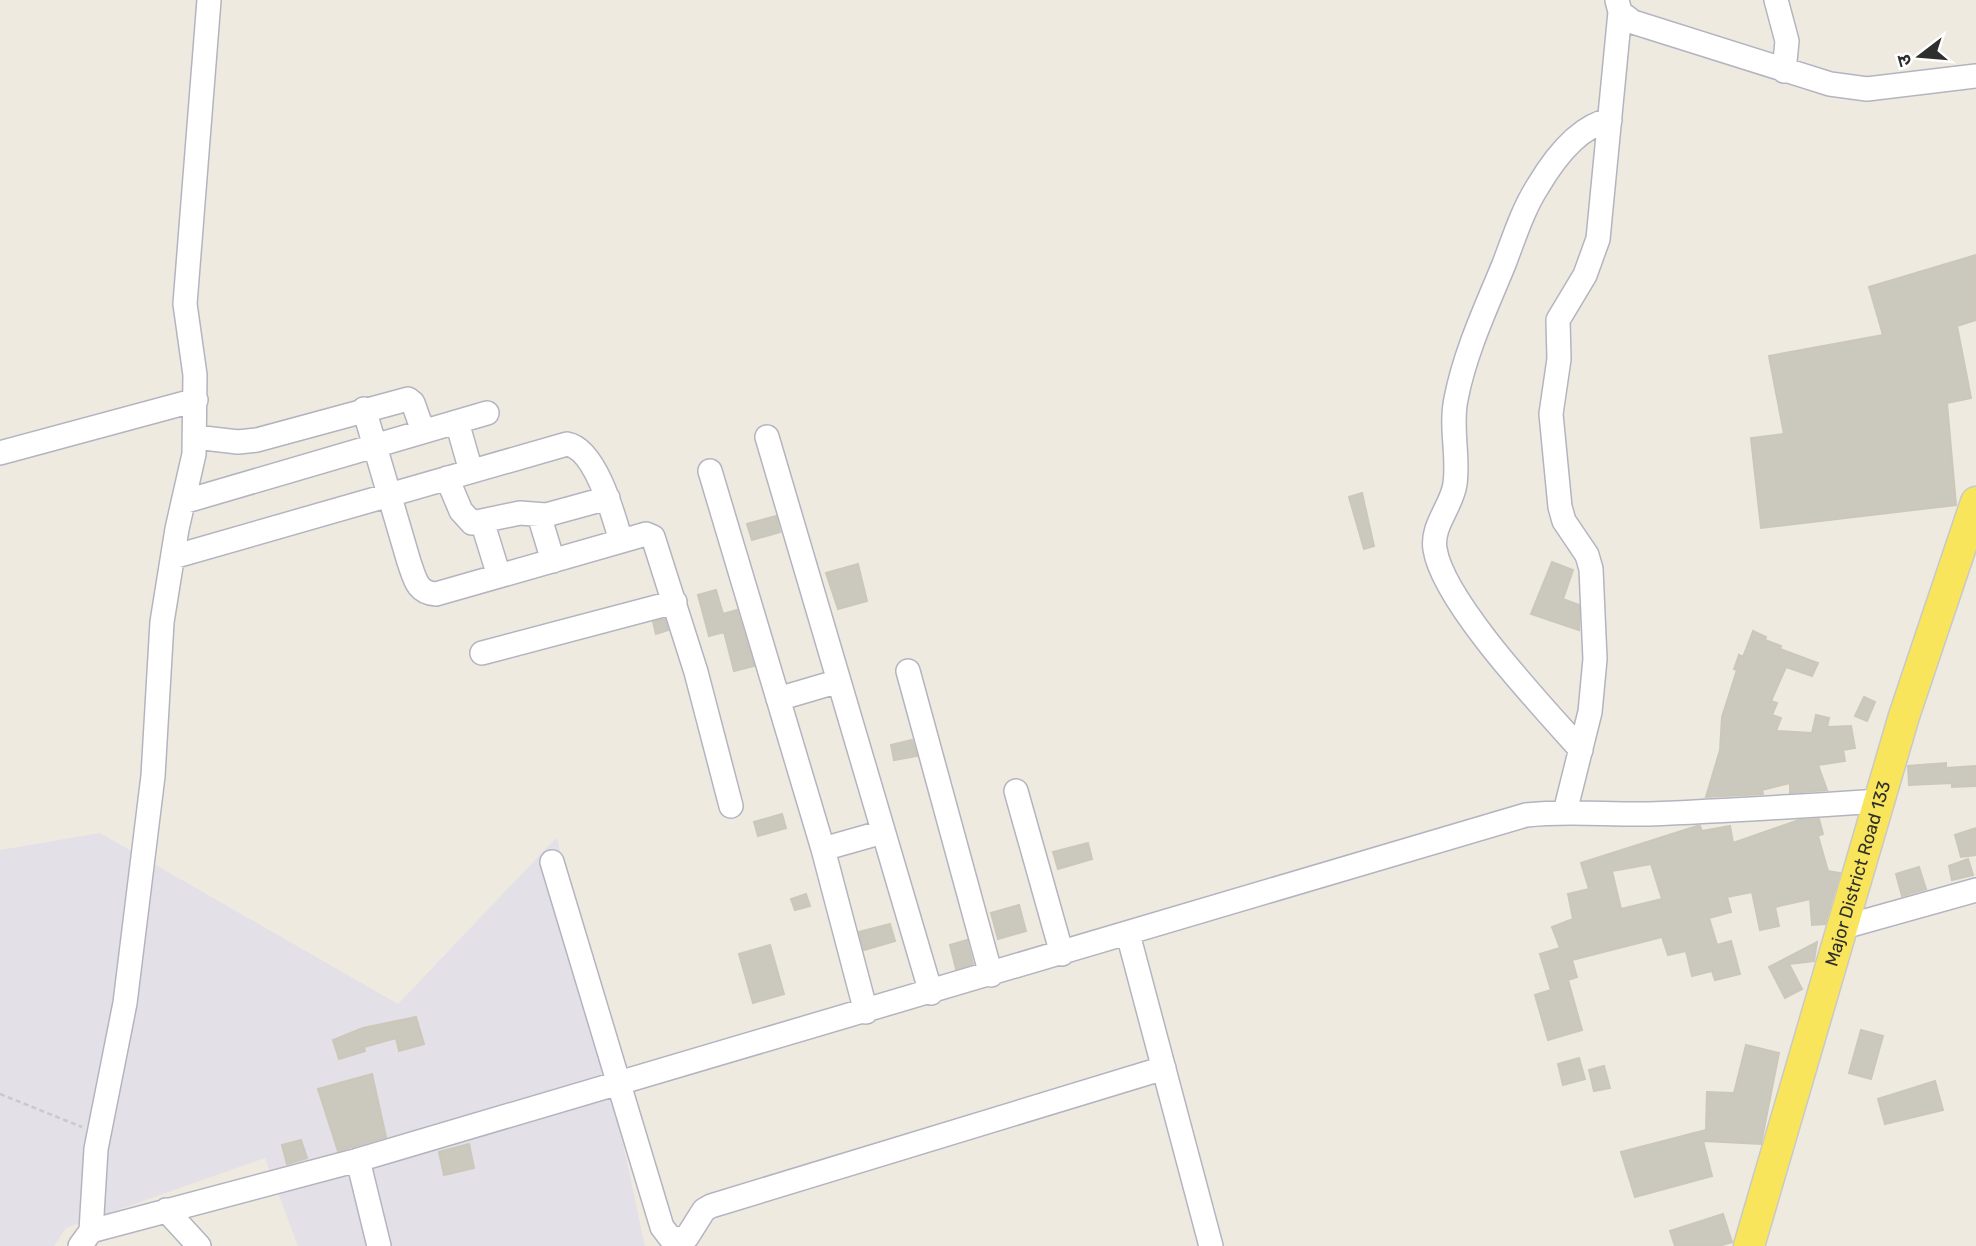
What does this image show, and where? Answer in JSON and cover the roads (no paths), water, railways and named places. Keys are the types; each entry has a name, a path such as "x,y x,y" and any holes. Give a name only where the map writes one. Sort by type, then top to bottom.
{"main road":[{"name":"Major District Road 133","path":"1749,1246 1904,716 1976,502"}],"street":[{"path":"209,0 185,304 196,400 195,438 162,622 153,776 125,1003 98,1134 86,1238 166,1210 358,1160 931,993 1526,815 1565,811 1679,813 1880,801"},
{"path":"1776,0 1787,41 1784,71"},
{"path":"1619,6 1633,22 1830,85 1867,89 1976,76"},
{"path":"1565,811 1595,684 1591,569 1587,555 1564,521 1560,507 1551,414 1559,359 1558,320 1585,275 1598,239 1619,6"},
{"path":"1581,750 1508,666 1454,593 1438,561 1435,536 1455,483 1456,399 1471,345 1524,214 1536,187 1576,138 1590,126 1610,120"},
{"path":"195,438 238,442 257,440 318,426 364,409 408,399 413,403 423,432"},
{"path":"0,453 196,400"},
{"path":"364,409 418,587 426,593 436,594 646,534 653,537 675,602 731,806"},
{"path":"183,502 487,413"},
{"path":"457,422 471,471"},
{"path":"767,437 931,993"},
{"path":"173,556 567,444 574,445 602,483 621,541"},
{"path":"710,471 823,849 866,1012"},
{"path":"447,478 467,520 472,523 520,513 558,513 608,498"},
{"path":"539,515 553,561"},
{"path":"482,521 499,576"},
{"path":"482,653 675,602"},
{"path":"908,671 991,975"},
{"path":"778,699 839,681"},
{"path":"1016,791 1062,954"},
{"path":"823,849 883,832"},
{"path":"552,862 616,1083 667,1236 679,1240 687,1237 704,1210 712,1206 1164,1068"},
{"path":"1844,927 1976,890"},
{"path":"1128,934 1211,1246"},
{"path":"358,1160 379,1246"},
{"path":"166,1210 199,1246"}]}
